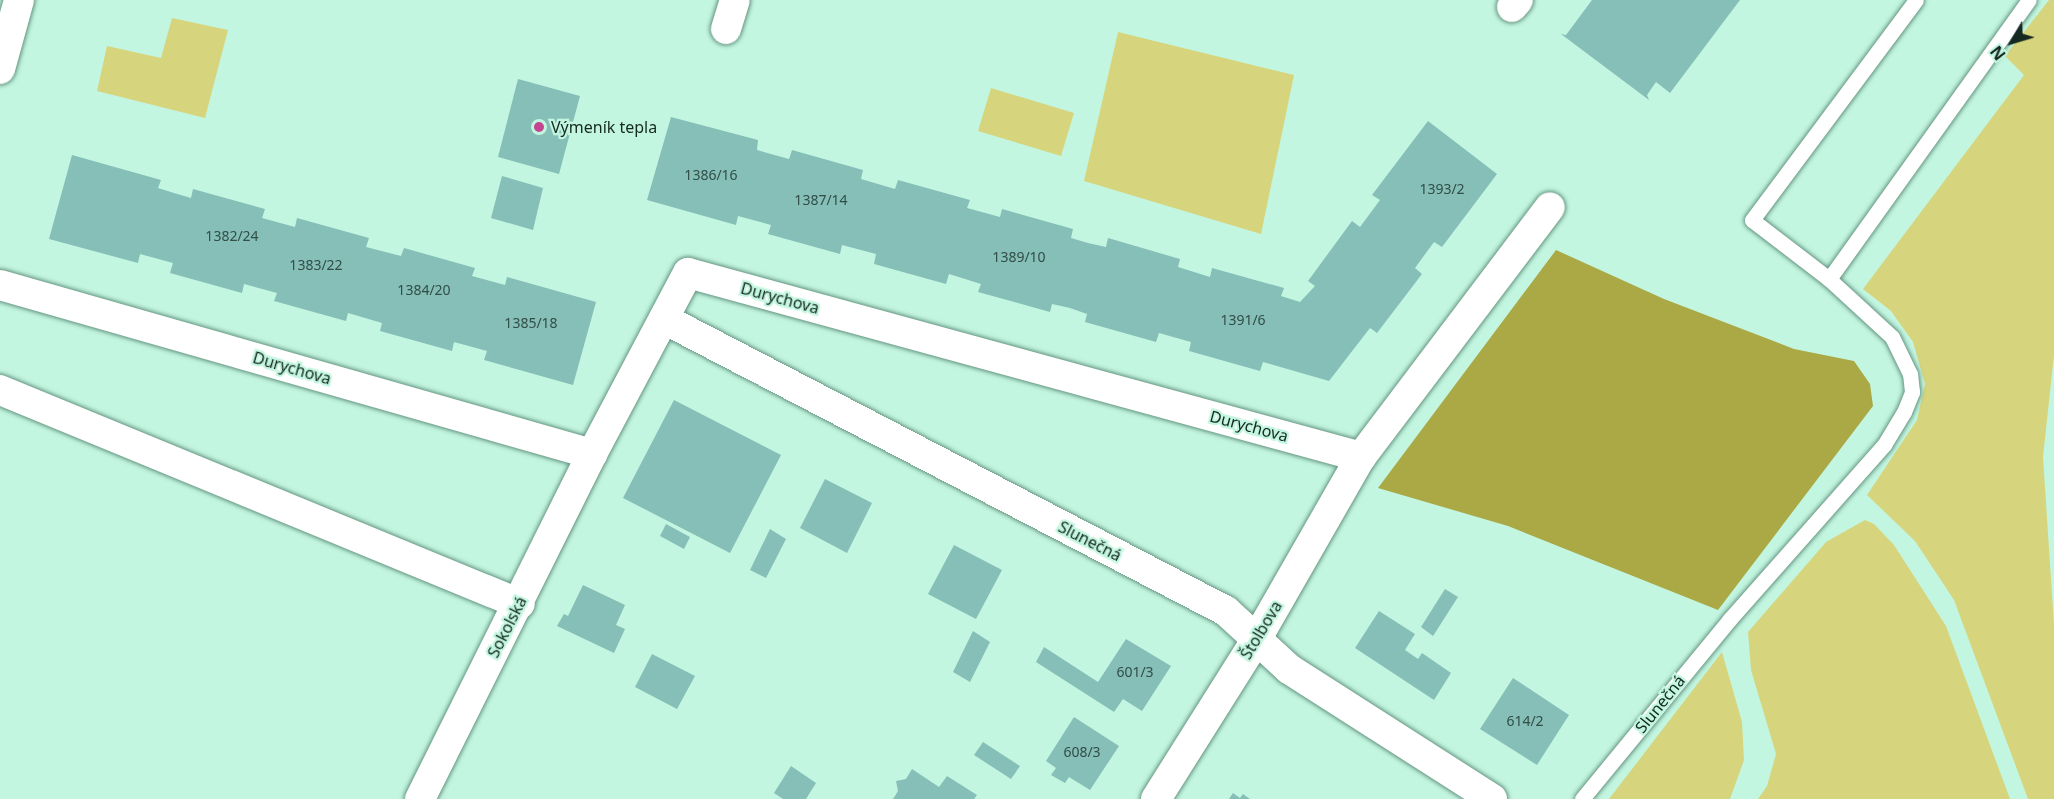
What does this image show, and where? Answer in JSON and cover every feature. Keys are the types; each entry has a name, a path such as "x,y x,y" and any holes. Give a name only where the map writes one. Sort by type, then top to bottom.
{"street":[{"path":"0,69 19,0"},
{"path":"726,29 735,0"},
{"path":"1361,457 1550,207"},
{"name":"Durychova","path":"0,285 592,454 688,273 1361,457"},
{"name":"Slunečná","path":"664,319 1226,611 1289,669 1492,799"},
{"path":"0,390 520,604"},
{"name":"Sokolská","path":"420,799 520,604 592,454"},
{"name":"Štolbova","path":"1156,799 1256,640 1361,457"}],"lane":[{"name":"Slunečná","path":"1582,799 1739,608 1884,445 1897,427 1912,392 1907,363 1892,336 1829,279 1752,220 1916,0"},
{"path":"1829,279 2029,0"}],"shaded area":[{"path":"2049,0 2054,0 2054,355 2043,457 2054,625 2054,799 2028,799 1954,600 1915,541 1867,495 1917,420 1925,384 1913,342 1891,311 1863,289 2024,75 2005,56"},
{"path":"172,18 228,30 205,118 97,91 107,46 161,58"},
{"path":"1118,32 1294,75 1261,234 1084,181"},
{"path":"991,88 1074,113 1061,156 978,131"},
{"path":"1556,250 1664,299 1794,349 1854,361 1870,384 1873,406 1718,610 1508,526 1378,488"},
{"path":"1865,520 1874,524 1894,545 1946,626 2010,799 1758,799 1767,786 1776,754 1751,670 1748,632 1826,542"},
{"path":"1722,652 1742,722 1744,760 1730,799 1609,799"}],"building":[{"path":"1592,0 1740,0 1670,93 1656,82 1647,95 1649,100 1561,34 1566,35"},
{"name":"Výmeník tepla","path":"518,79 580,96 559,174 498,157"},
{"path":"671,117 758,140 757,150 789,159 792,150 863,170 861,179 895,189 898,180 970,200 967,208 1000,217 1002,209 1073,229 1071,238 1088,243 1106,247 1108,238 1180,259 1178,267 1210,277 1212,268 1284,288 1281,296 1300,302 1315,286 1308,281 1352,221 1360,227 1380,200 1372,195 1428,121 1497,174 1442,247 1434,242 1415,268 1422,274 1377,333 1370,328 1329,381 1263,362 1260,371 1189,351 1191,342 1159,333 1156,342 1085,322 1087,314 1070,308 1052,304 1050,312 978,292 981,284 949,274 946,284 874,264 876,254 842,245 840,254 768,234 771,225 738,216 736,225 647,200"},
{"path":"72,155 161,180 158,188 191,198 193,189 265,209 262,218 295,227 297,218 369,238 366,247 401,256 404,248 475,268 472,276 505,285 507,277 596,302 573,385 484,360 487,351 454,342 452,351 380,331 382,323 348,313 346,321 274,301 277,293 244,284 242,293 170,273 173,263 140,254 138,263 49,239"},
{"path":"502,176 543,188 533,230 491,218"},
{"path":"674,400 781,455 730,553 623,498"},
{"path":"825,479 872,503 847,553 800,528"},
{"path":"666,524 690,537 684,549 660,536"},
{"path":"770,529 786,539 766,578 750,570"},
{"path":"954,545 1002,570 976,619 928,594"},
{"path":"583,585 625,605 616,625 625,629 614,653 557,626 564,614 568,616"},
{"path":"1445,589 1458,597 1433,636 1421,627"},
{"path":"1379,611 1415,634 1405,650 1418,659 1422,653 1451,673 1434,700 1355,648"},
{"path":"973,631 990,642 970,682 953,672"},
{"path":"1126,639 1171,666 1142,711 1123,699 1114,712 1036,662 1044,647 1098,682"},
{"path":"652,654 695,676 677,709 635,687"},
{"path":"1513,678 1569,715 1537,765 1480,729"},
{"path":"1074,717 1119,746 1090,790 1069,777 1065,783 1051,775 1056,768 1046,761"},
{"path":"983,742 1020,766 1011,779 974,755"},
{"path":"791,766 816,783 806,799 783,799 774,793"},
{"path":"912,769 939,787 947,776 977,795 974,799 893,799 898,791 896,781 906,779"},
{"path":"1233,793 1240,798 1243,794 1250,799 1229,799"}],"place":[{"name":"Výmeník tepla","path":"539,127"}]}
